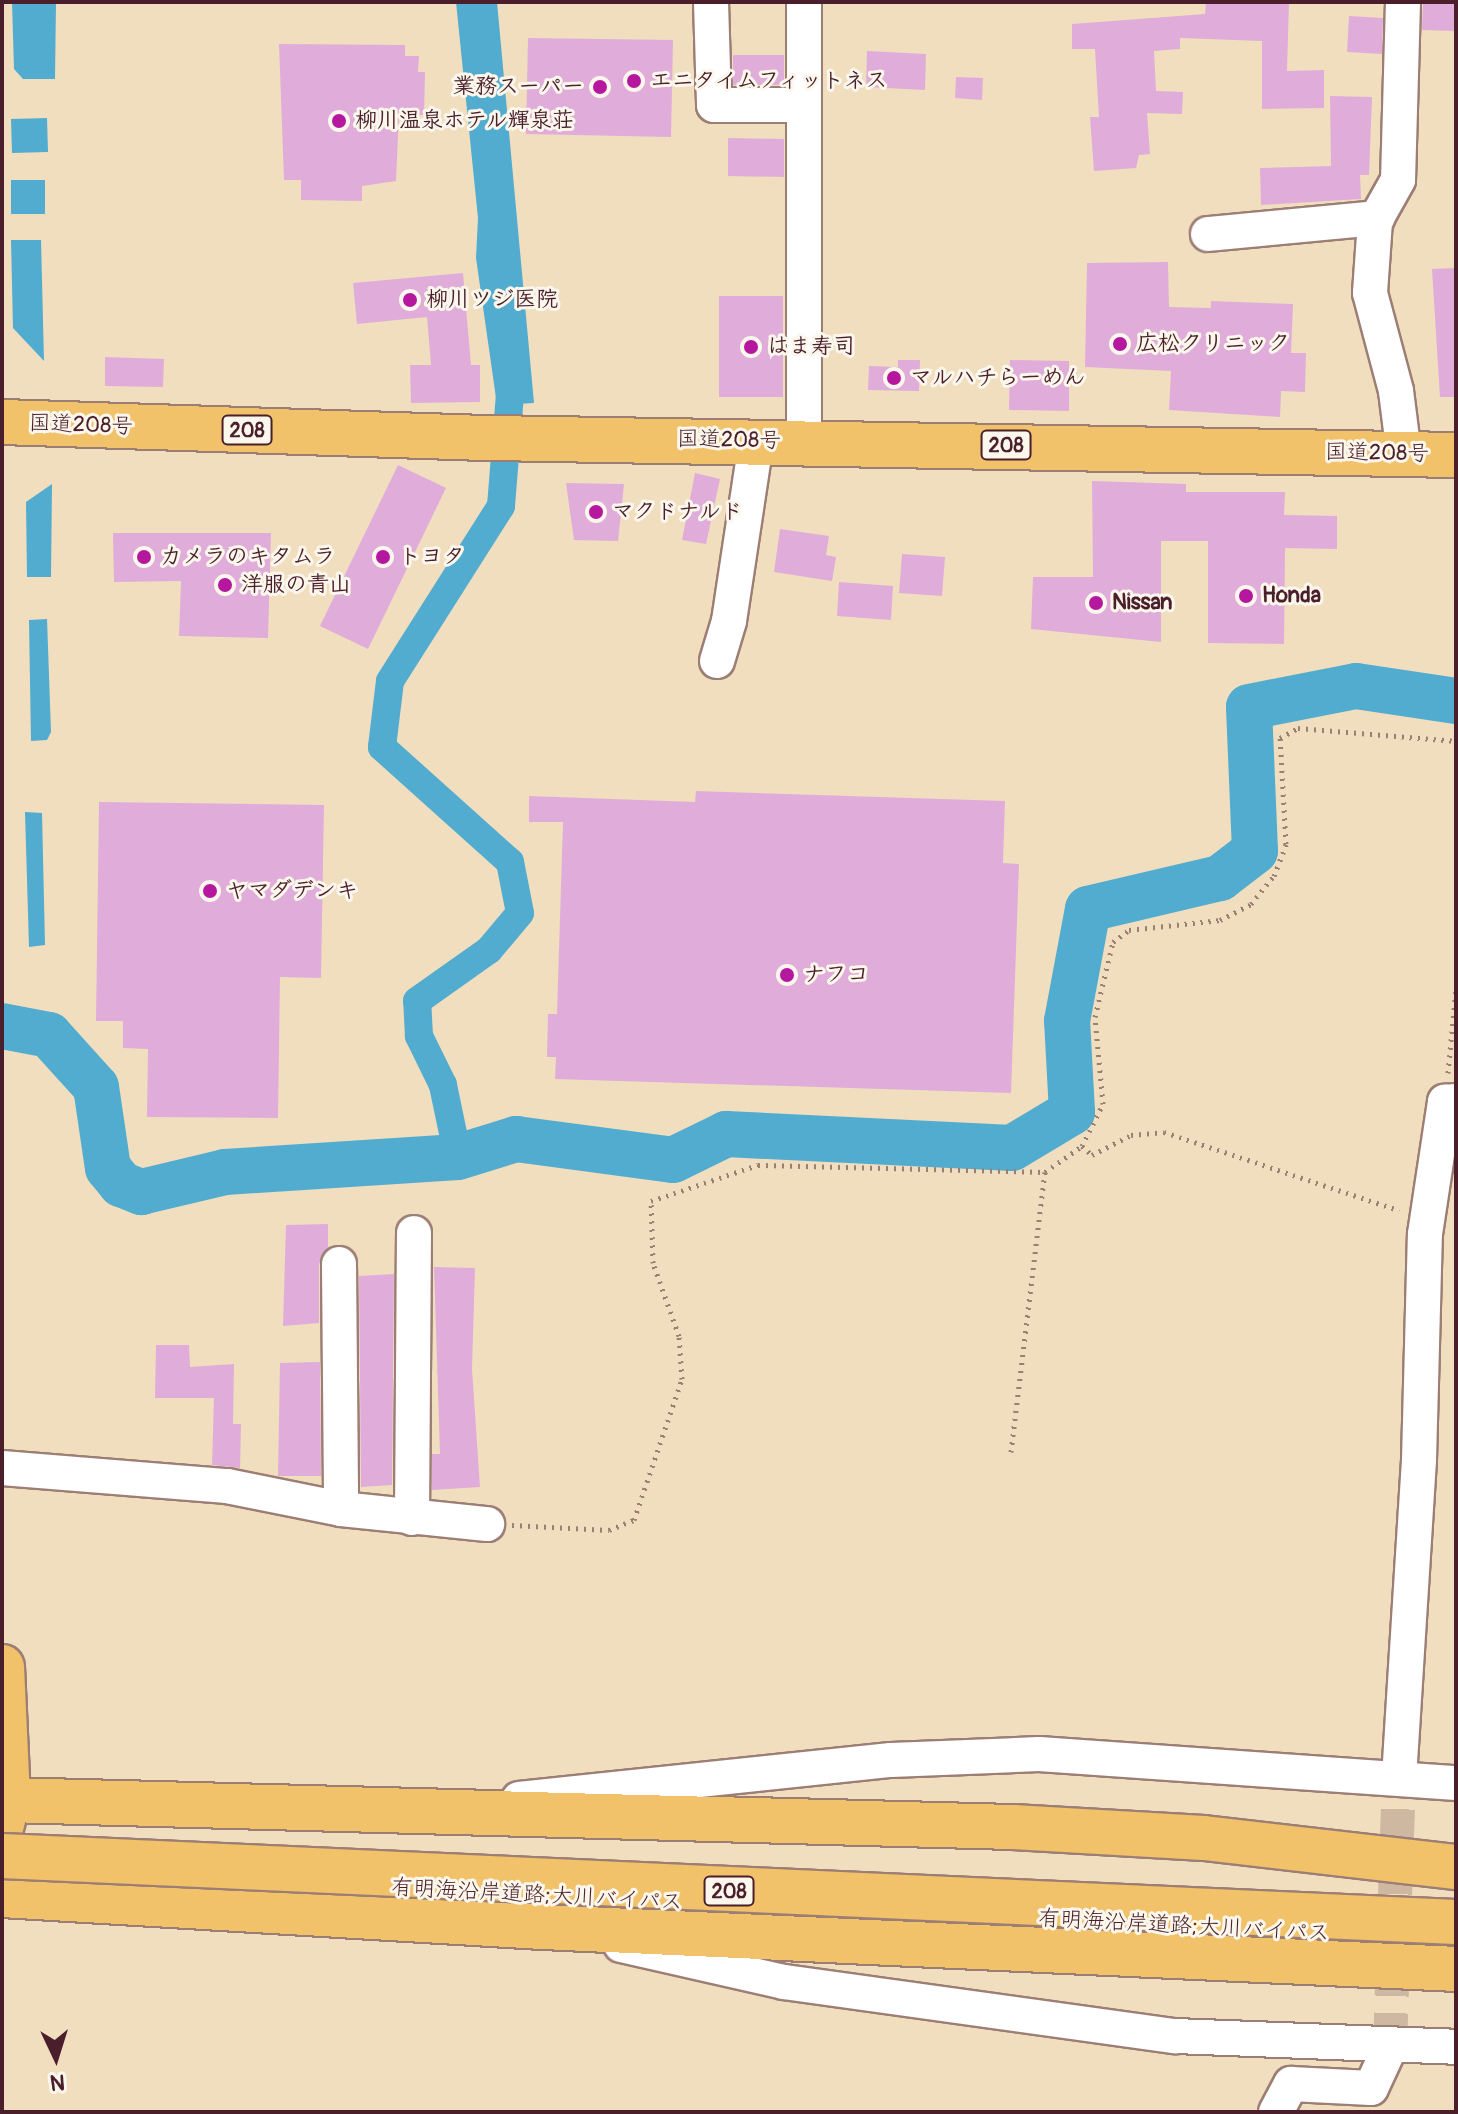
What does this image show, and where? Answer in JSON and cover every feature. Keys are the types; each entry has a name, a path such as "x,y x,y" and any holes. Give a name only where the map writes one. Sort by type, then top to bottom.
{"highway":[{"name":"国道208号","path":"2,422 492,438 804,441 1456,455"},
{"path":"2,1667 5,1812 447,1809 1045,1829 1204,1838 1456,1867"},
{"name":"有明海沿岸道路;大川バイパス","path":"2,1856 1456,1922"},
{"name":"有明海沿岸道路;大川バイパス","path":"2,1870 1456,1938"},
{"path":"2,1895 543,1927 1456,1969"}],"street":[{"path":"711,2 714,105 804,105"},
{"path":"804,2 804,441"},
{"path":"1403,2 1398,180 1377,218 1370,293 1396,391 1404,454"},
{"path":"1208,234 1377,218"},
{"path":"717,661 729,621 756,442"},
{"path":"1399,1778 1427,1218 1450,1102"},
{"path":"412,1518 414,1233"},
{"path":"339,1264 341,1509"},
{"path":"2,1468 227,1486 341,1509 487,1524"},
{"path":"447,1809 613,1786 830,1766 1039,1754 1456,1783"},
{"path":"543,1927 784,1982 1175,2036 1390,2047 1456,2047"},
{"path":"1276,2112 1291,2084 1371,2088 1390,2047"}],"path":[{"path":"487,1524 609,1530 634,1520 682,1379 679,1336 653,1263 651,1201 758,1165 1045,1172 1082,1146 1103,1104 1095,1017 1113,942 1129,930 1220,920 1251,904 1274,876 1286,844 1280,738 1298,728 1456,741"},
{"path":"1450,1102 1456,988"},
{"path":"1082,1146 1092,1155 1131,1135 1164,1132 1427,1218"},
{"path":"1011,1452 1045,1172"}],"water":[{"path":"12,2 56,2 55,79 23,79 14,69"},
{"path":"456,2 497,2 534,403 497,405 476,258 478,218"},
{"path":"47,118 48,152 12,153 11,119"},
{"path":"11,180 45,180 45,214 11,214"},
{"path":"11,240 41,240 44,361 13,328"},
{"path":"52,484 51,577 27,577 26,502"},
{"path":"47,619 51,732 47,740 31,741 29,620"},
{"path":"25,812 42,813 45,945 29,947"}],"building":[{"path":"1206,2 1289,2 1287,71 1324,70 1324,108 1262,109 1262,41 1180,38 1180,49 1154,51 1156,91 1183,92 1182,114 1147,113 1150,154 1139,155 1136,168 1094,171 1090,117 1099,117 1095,49 1072,49 1072,24 1205,14"},
{"path":"1423,2 1456,2 1456,31 1422,30"},
{"path":"1349,16 1383,18 1382,54 1347,52"},
{"name":"業務スーパー","path":"528,38 673,40 671,137 526,134"},
{"name":"柳川温泉ホテル輝泉荘","path":"279,44 405,45 405,56 419,56 418,72 425,72 424,115 399,114 396,181 362,186 362,201 301,200 301,180 284,180"},
{"path":"867,51 926,54 925,90 866,87"},
{"path":"733,55 784,55 784,85 733,85"},
{"path":"956,77 983,78 982,100 955,98"},
{"path":"1330,96 1372,97 1369,175 1360,175 1361,199 1261,205 1260,168 1331,166"},
{"path":"728,138 784,139 784,177 728,176"},
{"path":"1168,262 1169,307 1211,308 1211,301 1293,304 1291,353 1306,353 1305,392 1281,391 1280,417 1169,410 1171,371 1085,367 1087,263"},
{"path":"1456,268 1456,397 1440,397 1432,269"},
{"name":"柳川ツジ医院","path":"463,273 471,365 480,365 480,402 411,403 410,365 431,365 427,317 357,324 353,283"},
{"name":"はま寿司","path":"719,296 783,296 783,397 719,397"},
{"path":"105,357 164,359 163,387 105,386"},
{"name":"マルハチらーめん","path":"898,360 920,360 919,391 868,390 869,366 898,367"},
{"path":"1010,360 1069,361 1069,411 1009,410"},
{"name":"トヨタ","path":"398,465 446,488 368,649 320,626"},
{"path":"695,473 720,479 706,544 682,540"},
{"path":"1092,481 1186,484 1186,492 1285,492 1284,515 1337,516 1337,549 1285,548 1284,644 1208,643 1208,541 1161,541 1161,642 1031,629 1033,577 1093,577"},
{"name":"マクドナルド","path":"566,483 624,484 618,541 574,540"},
{"path":"780,529 829,536 826,555 836,557 832,581 774,572"},
{"name":"洋服の青山","path":"113,533 271,533 268,638 179,636 181,581 114,582"},
{"path":"902,554 945,557 942,596 899,593"},
{"path":"839,582 893,586 891,620 837,616"},
{"name":"ナフコ","path":"696,791 1005,801 1003,863 1019,864 1011,1093 555,1079 556,1057 547,1057 548,1014 557,1014 563,822 529,822 529,796 695,802"},
{"name":"ヤマダデンキ","path":"99,802 324,805 321,978 280,977 278,1118 147,1117 148,1049 123,1048 123,1021 96,1021"},
{"path":"328,1224 328,1247 319,1264 319,1323 283,1326 286,1225"},
{"path":"434,1267 475,1268 472,1369 480,1487 432,1490 432,1454 440,1454"},
{"path":"394,1274 392,1485 361,1487 359,1276"},
{"path":"156,1345 189,1345 190,1367 234,1364 233,1424 241,1424 240,1468 212,1465 214,1398 155,1398"},
{"path":"320,1362 321,1476 278,1476 280,1363"}],"waterway":[{"path":"458,1157 443,1085 419,1036 417,1001 489,950 520,913 510,862 382,747 390,681 501,506 512,368"},
{"path":"2,1026 49,1035 96,1087 108,1168 121,1184 141,1192 225,1172 458,1157 516,1139 673,1160 726,1134 1012,1148 1072,1112 1067,1021 1088,909 1220,878 1255,851 1249,707 1356,686 1456,701"}],"tunnel":[{"path":"1390,2047 1399,1778"}],"place":[{"name":"エニタイムフィットネス","path":"634,81"},
{"name":"業務スーパー","path":"600,87"},
{"name":"柳川温泉ホテル輝泉荘","path":"339,121"},
{"name":"柳川ツジ医院","path":"410,300"},
{"name":"広松クリニック","path":"1120,344"},
{"name":"はま寿司","path":"751,347"},
{"name":"マルハチらーめん","path":"894,378"},
{"name":"マクドナルド","path":"596,512"},
{"name":"カメラのキタムラ","path":"144,557"},
{"name":"トヨタ","path":"383,557"},
{"name":"洋服の青山","path":"225,585"},
{"name":"Honda","path":"1246,596"},
{"name":"Nissan","path":"1096,603"},
{"name":"ヤマダデンキ","path":"210,891"},
{"name":"ナフコ","path":"787,975"}]}
